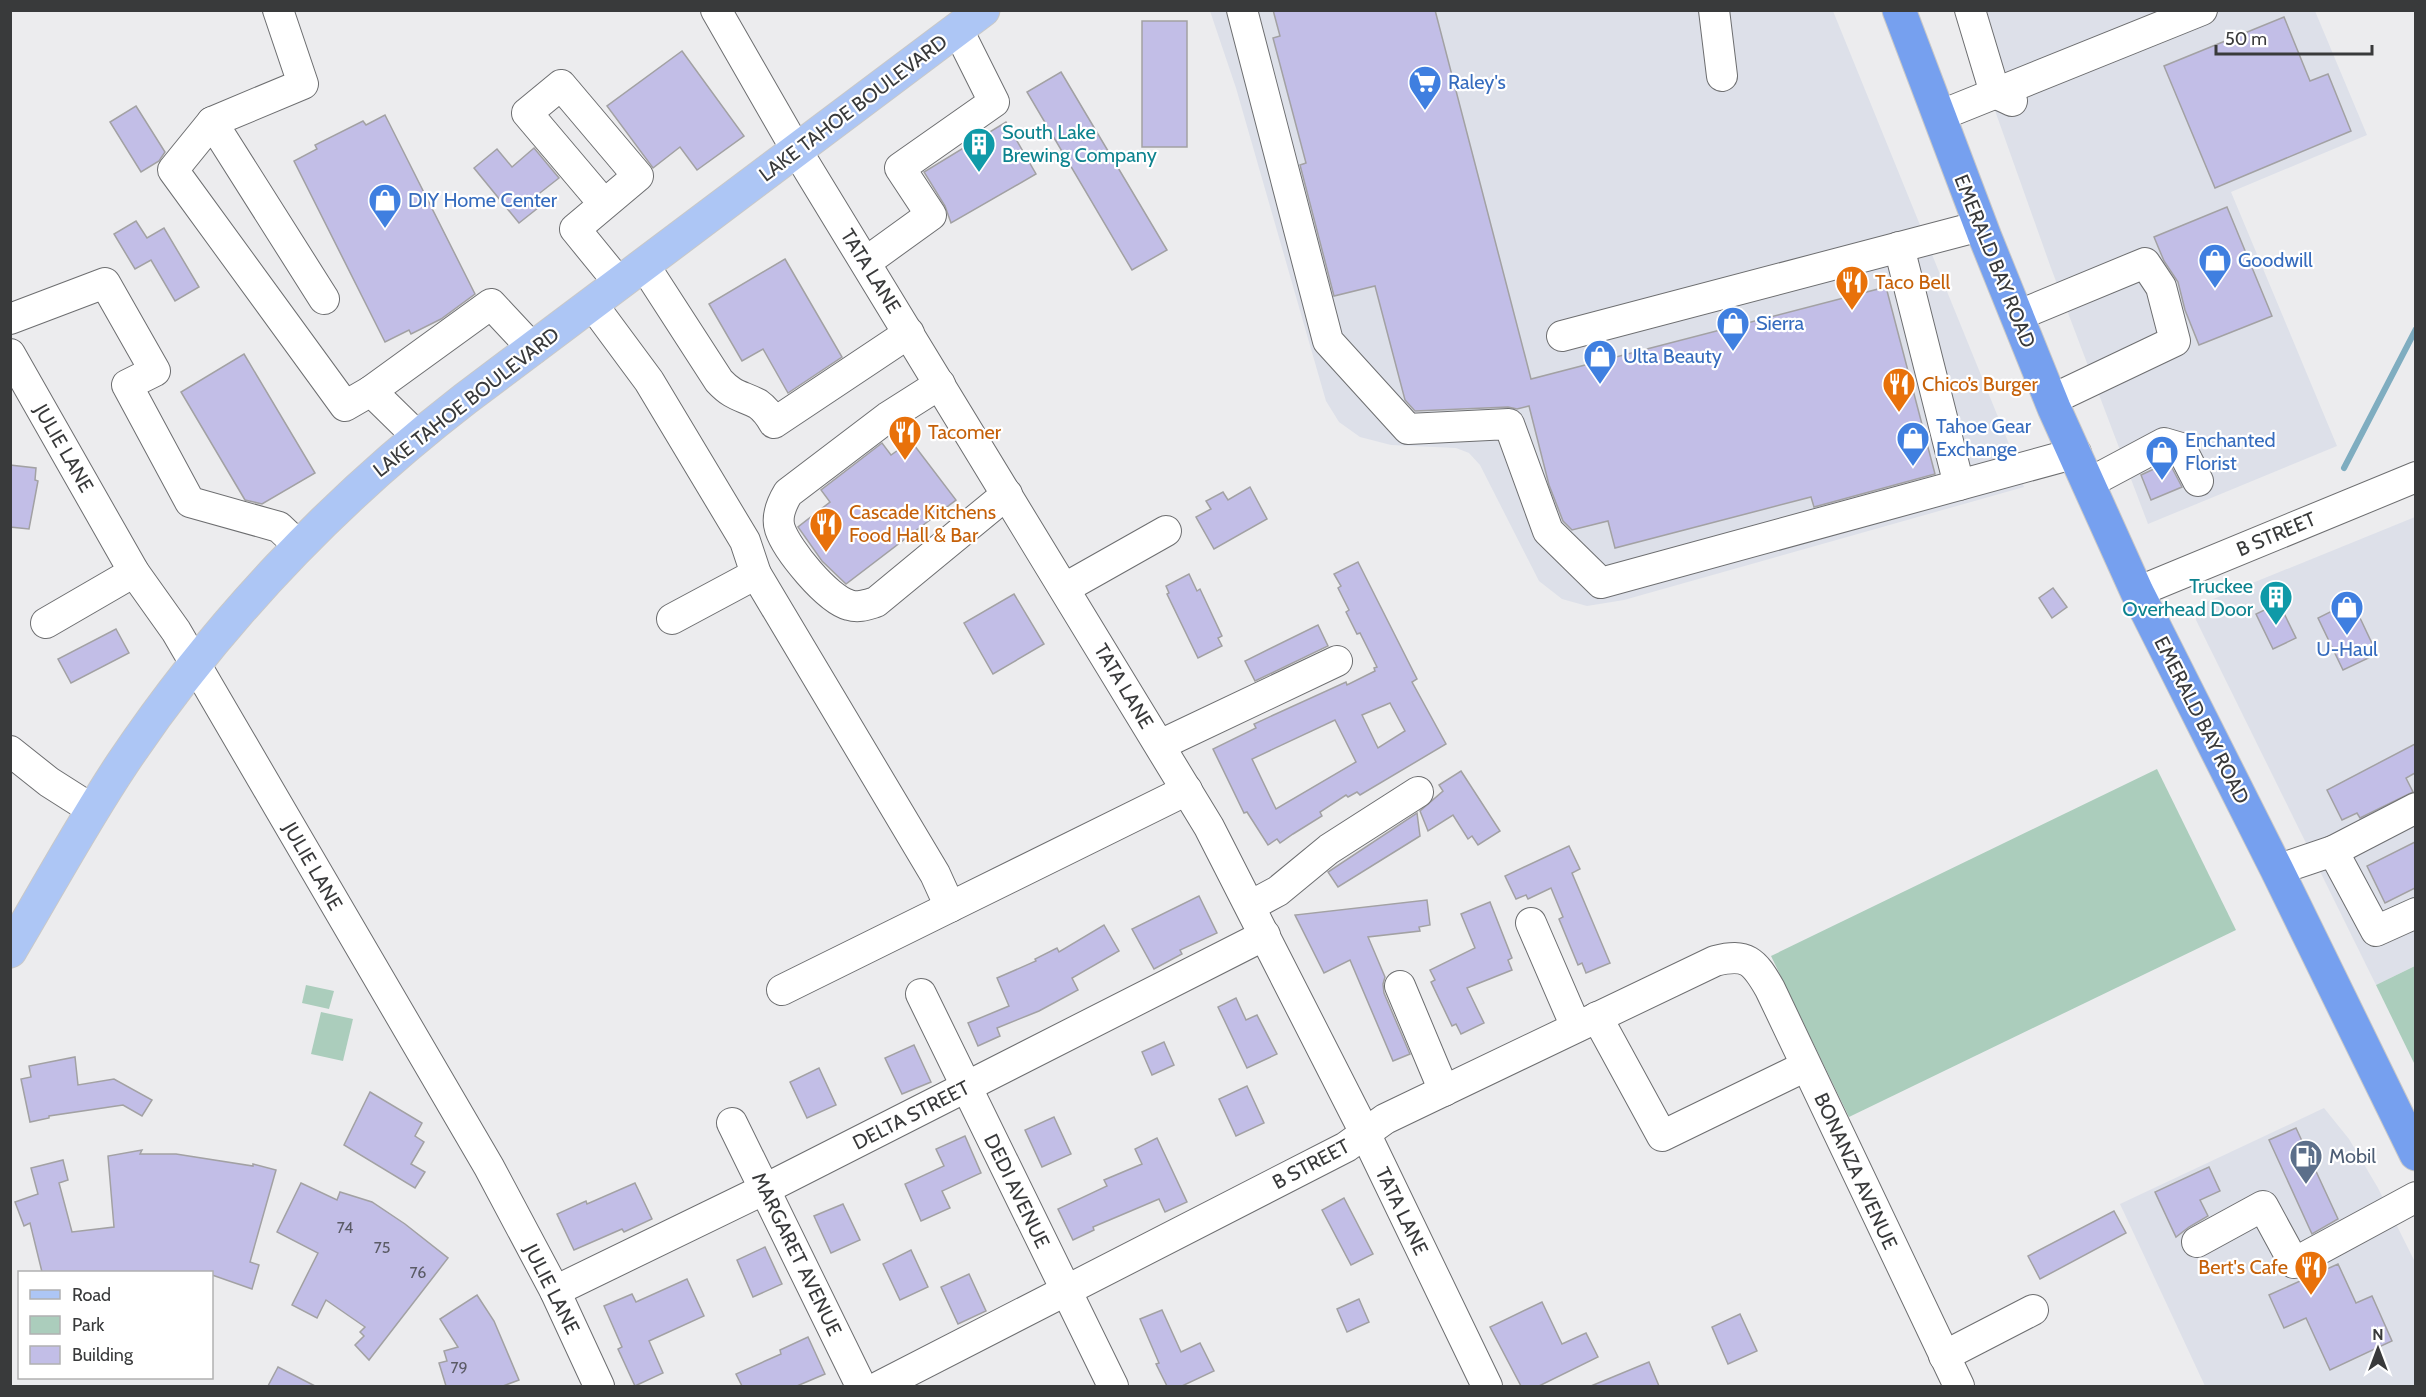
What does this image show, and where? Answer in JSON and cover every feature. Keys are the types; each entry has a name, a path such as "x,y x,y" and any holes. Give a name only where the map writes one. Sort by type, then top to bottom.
{"highway":[{"name":"EMERALD BAY ROAD","path":"1899,10 1980,226 2051,400 2137,592 2277,870 2415,1154"}],"main road":[{"name":"LAKE TAHOE BOULEVARD","path":"10,951 93,810 143,733 195,664 299,546 417,436 970,20"}],"street":[{"path":"278,10 303,84 212,122 173,170 345,406 371,391 490,304 533,349"},
{"name":"TATA LANE","path":"716,10 797,151 1209,827 1365,1133 1487,1386"},
{"path":"1242,10 1328,341 1408,429 1509,424 1548,531 1601,583 2076,453"},
{"path":"1714,10 1722,76"},
{"path":"1970,10 1995,93"},
{"path":"1939,116 2202,10"},
{"path":"866,262 931,215 900,168 994,102 970,20"},
{"path":"212,122 324,299"},
{"path":"604,204 575,229 632,274 731,394 757,404 765,410 774,423 909,333"},
{"path":"1562,336 1980,226"},
{"path":"1899,247 1959,485"},
{"path":"2017,316 2145,263 2161,287 2175,341 2051,400"},
{"path":"10,319 105,283 155,371 127,385 190,502 279,527 299,546"},
{"path":"592,304 649,381 745,541 756,574 929,864 950,908"},
{"name":"JULIE LANE","path":"14,365 134,572 176,631 489,1167 555,1291 599,1386"},
{"path":"940,384 888,417 788,493 779,516 780,528 786,540 812,577 845,604 860,607 876,602 1007,494"},
{"path":"371,391 417,436"},
{"path":"2090,483 2164,443 2181,448 2198,481"},
{"name":"B STREET","path":"2137,592 2415,477"},
{"path":"1065,588 1166,531"},
{"path":"46,623 134,572"},
{"path":"672,619 756,574"},
{"path":"1160,745 1213,717 1337,661"},
{"path":"10,752 48,782 93,810"},
{"path":"782,990 1186,790"},
{"path":"1250,906 1278,891 1329,849 1418,792"},
{"path":"2277,870 2333,850 2415,808"},
{"path":"2333,850 2376,931 2415,913"},
{"path":"1531,923 1586,1022 1662,1136 1806,1066"},
{"name":"DELTA STREET","path":"555,1291 765,1189 1265,935"},
{"name":"B STREET","path":"880,1386 1346,1147 1385,1119 1714,961 1732,957 1747,959"},
{"name":"BONANZA AVENUE","path":"1747,959 1760,971 1770,989 1959,1386"},
{"path":"1400,986 1444,1090"},
{"name":"DEDI AVENUE","path":"921,994 1113,1386"},
{"name":"MARGARET AVENUE","path":"732,1123 861,1386"},
{"path":"2197,1242 2264,1206 2294,1263 2415,1197"},
{"path":"1944,1356 2033,1311"}],"shaded area":[{"path":"1210,11 1833,11 2007,439 2024,487 1624,600 1587,606 1562,599 1539,581 1480,465 1469,453 1456,448 1391,445 1360,437 1339,422 1326,401 1236,88"},
{"path":"1965,11 2315,11 2367,135 2231,192 2337,446 2148,524 2051,268 1982,74"},
{"path":"2415,517 2415,966 2376,985 2196,620 2196,606"},
{"path":"2324,1108 2349,1139 2378,1188 2415,1262 2415,1386 2205,1386 2120,1204"}],"green space":[{"path":"2157,769 2236,930 1849,1117 1771,956"},
{"path":"2415,966 2415,1065 2376,985"},
{"path":"306,985 334,991 329,1009 302,1003"},
{"path":"321,1012 353,1019 343,1061 311,1054"}],"building":[{"path":"1273,10 1435,10 1531,379 1886,287 1935,474 1814,507 1811,497 1615,548 1608,521 1572,530 1563,521 1549,485 1529,406 1517,409 1508,407 1415,411 1405,400 1375,286 1334,296 1300,165 1306,163 1273,38 1280,36"},
{"path":"2284,17 2310,81 2328,74 2351,131 2215,188 2164,66"},
{"path":"1142,21 1187,21 1187,147 1142,147"},
{"path":"682,51 744,136 697,170 680,147 653,168 607,106"},
{"path":"1061,72 1167,250 1132,270 1027,92"},
{"path":"136,106 165,152 159,161 141,172 110,122"},
{"name":"DIY Home Center","path":"385,115 475,294 441,319 411,334 409,330 385,342 294,161 317,149 315,145 363,121 366,125"},
{"name":"South Lake Brewing Company","path":"1006,122 1036,174 951,223 945,206 924,172"},
{"path":"534,148 559,178 536,196 543,204 519,223 474,168 497,149 512,167"},
{"name":"Goodwill","path":"2227,207 2272,316 2199,345 2185,310 2178,282 2164,261 2154,237"},
{"path":"136,221 147,238 164,228 199,287 175,301 151,260 135,269 114,234"},
{"path":"785,259 842,357 788,393 763,349 742,361 709,304"},
{"path":"244,354 315,473 262,504 245,500 181,392"},
{"path":"911,441 956,500 846,584 822,561 798,527 830,502 821,490 882,443 891,455"},
{"name":"Enchanted Florist","path":"2169,462 2182,487 2151,500 2141,475"},
{"path":"10,465 36,468 35,480 38,481 29,529 10,527"},
{"path":"1250,487 1267,519 1214,549 1196,517 1211,509 1206,501 1223,492 1228,500"},
{"path":"1358,562 1417,679 1412,682 1446,744 1360,795 1357,792 1348,797 1346,795 1320,812 1322,816 1280,843 1277,839 1268,845 1247,812 1244,813 1213,749 1256,728 1254,724 1375,671 1374,668 1377,667 1360,633 1357,634 1346,612 1349,610 1338,588 1341,586 1334,574","holes":["1390,703 1405,731 1378,748 1362,715","1335,720 1356,762 1276,809 1252,759"]},
{"path":"1189,574 1197,591 1200,589 1222,636 1218,638 1222,646 1198,658 1167,594 1169,593 1166,586"},
{"path":"2053,588 2067,607 2052,618 2039,598"},
{"path":"1014,594 1044,644 993,674 964,623"},
{"name":"U-Haul","path":"2352,601 2377,654 2343,670 2318,618"},
{"name":"Truckee Overhead Door","path":"2279,603 2296,638 2273,649 2256,614"},
{"path":"1318,625 1328,646 1255,681 1245,661"},
{"path":"116,629 129,653 71,683 58,659"},
{"path":"2415,744 2415,773 2406,778 2413,792 2360,818 2357,813 2342,820 2327,790"},
{"path":"1461,771 1500,831 1478,845 1472,836 1468,839 1453,815 1428,831 1420,811 1443,791 1439,785"},
{"path":"1417,813 1420,836 1338,887 1328,872"},
{"path":"2415,842 2415,888 2385,903 2367,866"},
{"path":"1569,846 1580,869 1572,873 1610,963 1586,973 1582,963 1578,965 1559,919 1563,917 1551,888 1528,899 1526,895 1516,899 1505,876"},
{"path":"1199,896 1217,933 1180,950 1182,954 1154,969 1132,929"},
{"path":"1427,900 1430,925 1419,927 1420,931 1368,937 1385,977 1384,993 1410,1054 1393,1061 1350,960 1324,973 1295,915"},
{"path":"1490,902 1512,958 1508,960 1512,970 1467,988 1484,1023 1461,1034 1456,1024 1452,1026 1431,982 1435,980 1430,970 1475,948 1461,914"},
{"path":"1104,925 1119,951 1072,978 1078,990 1039,1011 997,1028 1000,1036 978,1046 968,1023 1009,1006 997,978 1036,961 1035,959 1057,948 1059,952"},
{"path":"1236,998 1246,1020 1257,1015 1277,1054 1247,1068 1218,1007"},
{"path":"1164,1042 1174,1065 1152,1075 1142,1052"},
{"path":"914,1045 931,1082 902,1094 885,1058"},
{"path":"75,1057 78,1085 114,1079 152,1100 142,1116 123,1105 49,1116 49,1118 30,1122 21,1079 31,1077 29,1066"},
{"path":"819,1068 836,1105 807,1118 790,1082"},
{"path":"1247,1086 1264,1123 1236,1136 1219,1099"},
{"path":"370,1092 422,1123 415,1136 424,1142 411,1164 425,1172 415,1188 344,1145"},
{"path":"1054,1117 1071,1154 1042,1167 1025,1130"},
{"name":"Mobil","path":"2296,1128 2338,1219 2312,1234 2269,1140"},
{"path":"965,1136 981,1173 942,1191 950,1208 921,1221 905,1184 944,1166 936,1149"},
{"path":"1157,1138 1187,1202 1165,1212 1159,1199 1093,1227 1094,1230 1073,1240 1058,1209 1107,1186 1104,1180 1142,1164 1135,1149"},
{"path":"142,1150 140,1154 176,1154 253,1166 253,1164 276,1170 250,1262 259,1265 252,1289 213,1275 213,1271 42,1271 30,1223 24,1226 15,1202 38,1194 31,1168 63,1160 68,1180 59,1183 72,1232 114,1227 108,1156"},
{"path":"2209,1167 2220,1191 2200,1200 2208,1216 2176,1237 2155,1192"},
{"path":"301,1183 337,1200 340,1192 372,1202 405,1224 448,1258 369,1360 355,1345 364,1336 360,1332 365,1327 326,1300 317,1318 292,1305 318,1253 277,1232"},
{"path":"635,1183 652,1219 574,1250 557,1214"},
{"path":"1344,1198 1373,1254 1351,1265 1322,1210"},
{"path":"843,1204 860,1240 831,1253 814,1216"},
{"path":"2114,1211 2126,1233 2040,1279 2028,1256"},
{"path":"765,1247 782,1284 753,1297 737,1260"},
{"path":"911,1250 928,1287 900,1300 883,1264"},
{"path":"2338,1264 2356,1303 2372,1296 2392,1341 2330,1370 2306,1318 2284,1328 2269,1295"},
{"path":"969,1274 986,1311 958,1324 941,1287"},
{"path":"687,1279 704,1316 649,1341 663,1373 635,1386 618,1349 622,1347 604,1306 632,1294 636,1302"},
{"path":"477,1295 494,1321 519,1380 503,1386 446,1386 439,1363 447,1361 444,1351 458,1347 440,1319"},
{"path":"1359,1299 1369,1322 1347,1332 1337,1309"},
{"path":"1542,1302 1562,1344 1586,1333 1598,1357 1539,1386 1521,1386 1490,1327"},
{"path":"1162,1310 1181,1352 1200,1343 1214,1371 1182,1386 1167,1386 1156,1364 1159,1363 1140,1319"},
{"path":"1740,1314 1757,1351 1728,1364 1712,1327"},
{"path":"808,1337 825,1374 797,1386 742,1386 736,1374 781,1354 780,1350"},
{"path":"1649,1362 1659,1386 1591,1386"},
{"path":"278,1367 315,1386 268,1386"}],"waterway":[{"path":"2344,468 2416,329"}],"place":[{"name":"Raley's","path":"1425,111"},
{"name":"South Lake Brewing Company","path":"979,173"},
{"name":"DIY Home Center","path":"385,229"},
{"name":"Goodwill","path":"2215,289"},
{"name":"Taco Bell","path":"1852,311"},
{"name":"Sierra","path":"1733,352"},
{"name":"Ulta Beauty","path":"1600,385"},
{"name":"Chico’s Burger","path":"1899,413"},
{"name":"Tacomer","path":"905,461"},
{"name":"Tahoe Gear Exchange","path":"1913,467"},
{"name":"Enchanted Florist","path":"2162,481"},
{"name":"Cascade Kitchens Food Hall & Bar","path":"826,553"},
{"name":"Truckee Overhead Door","path":"2276,626"},
{"name":"U-Haul","path":"2347,636"},
{"name":"Mobil","path":"2306,1185"},
{"name":"Bert's Cafe","path":"2311,1296"}]}
